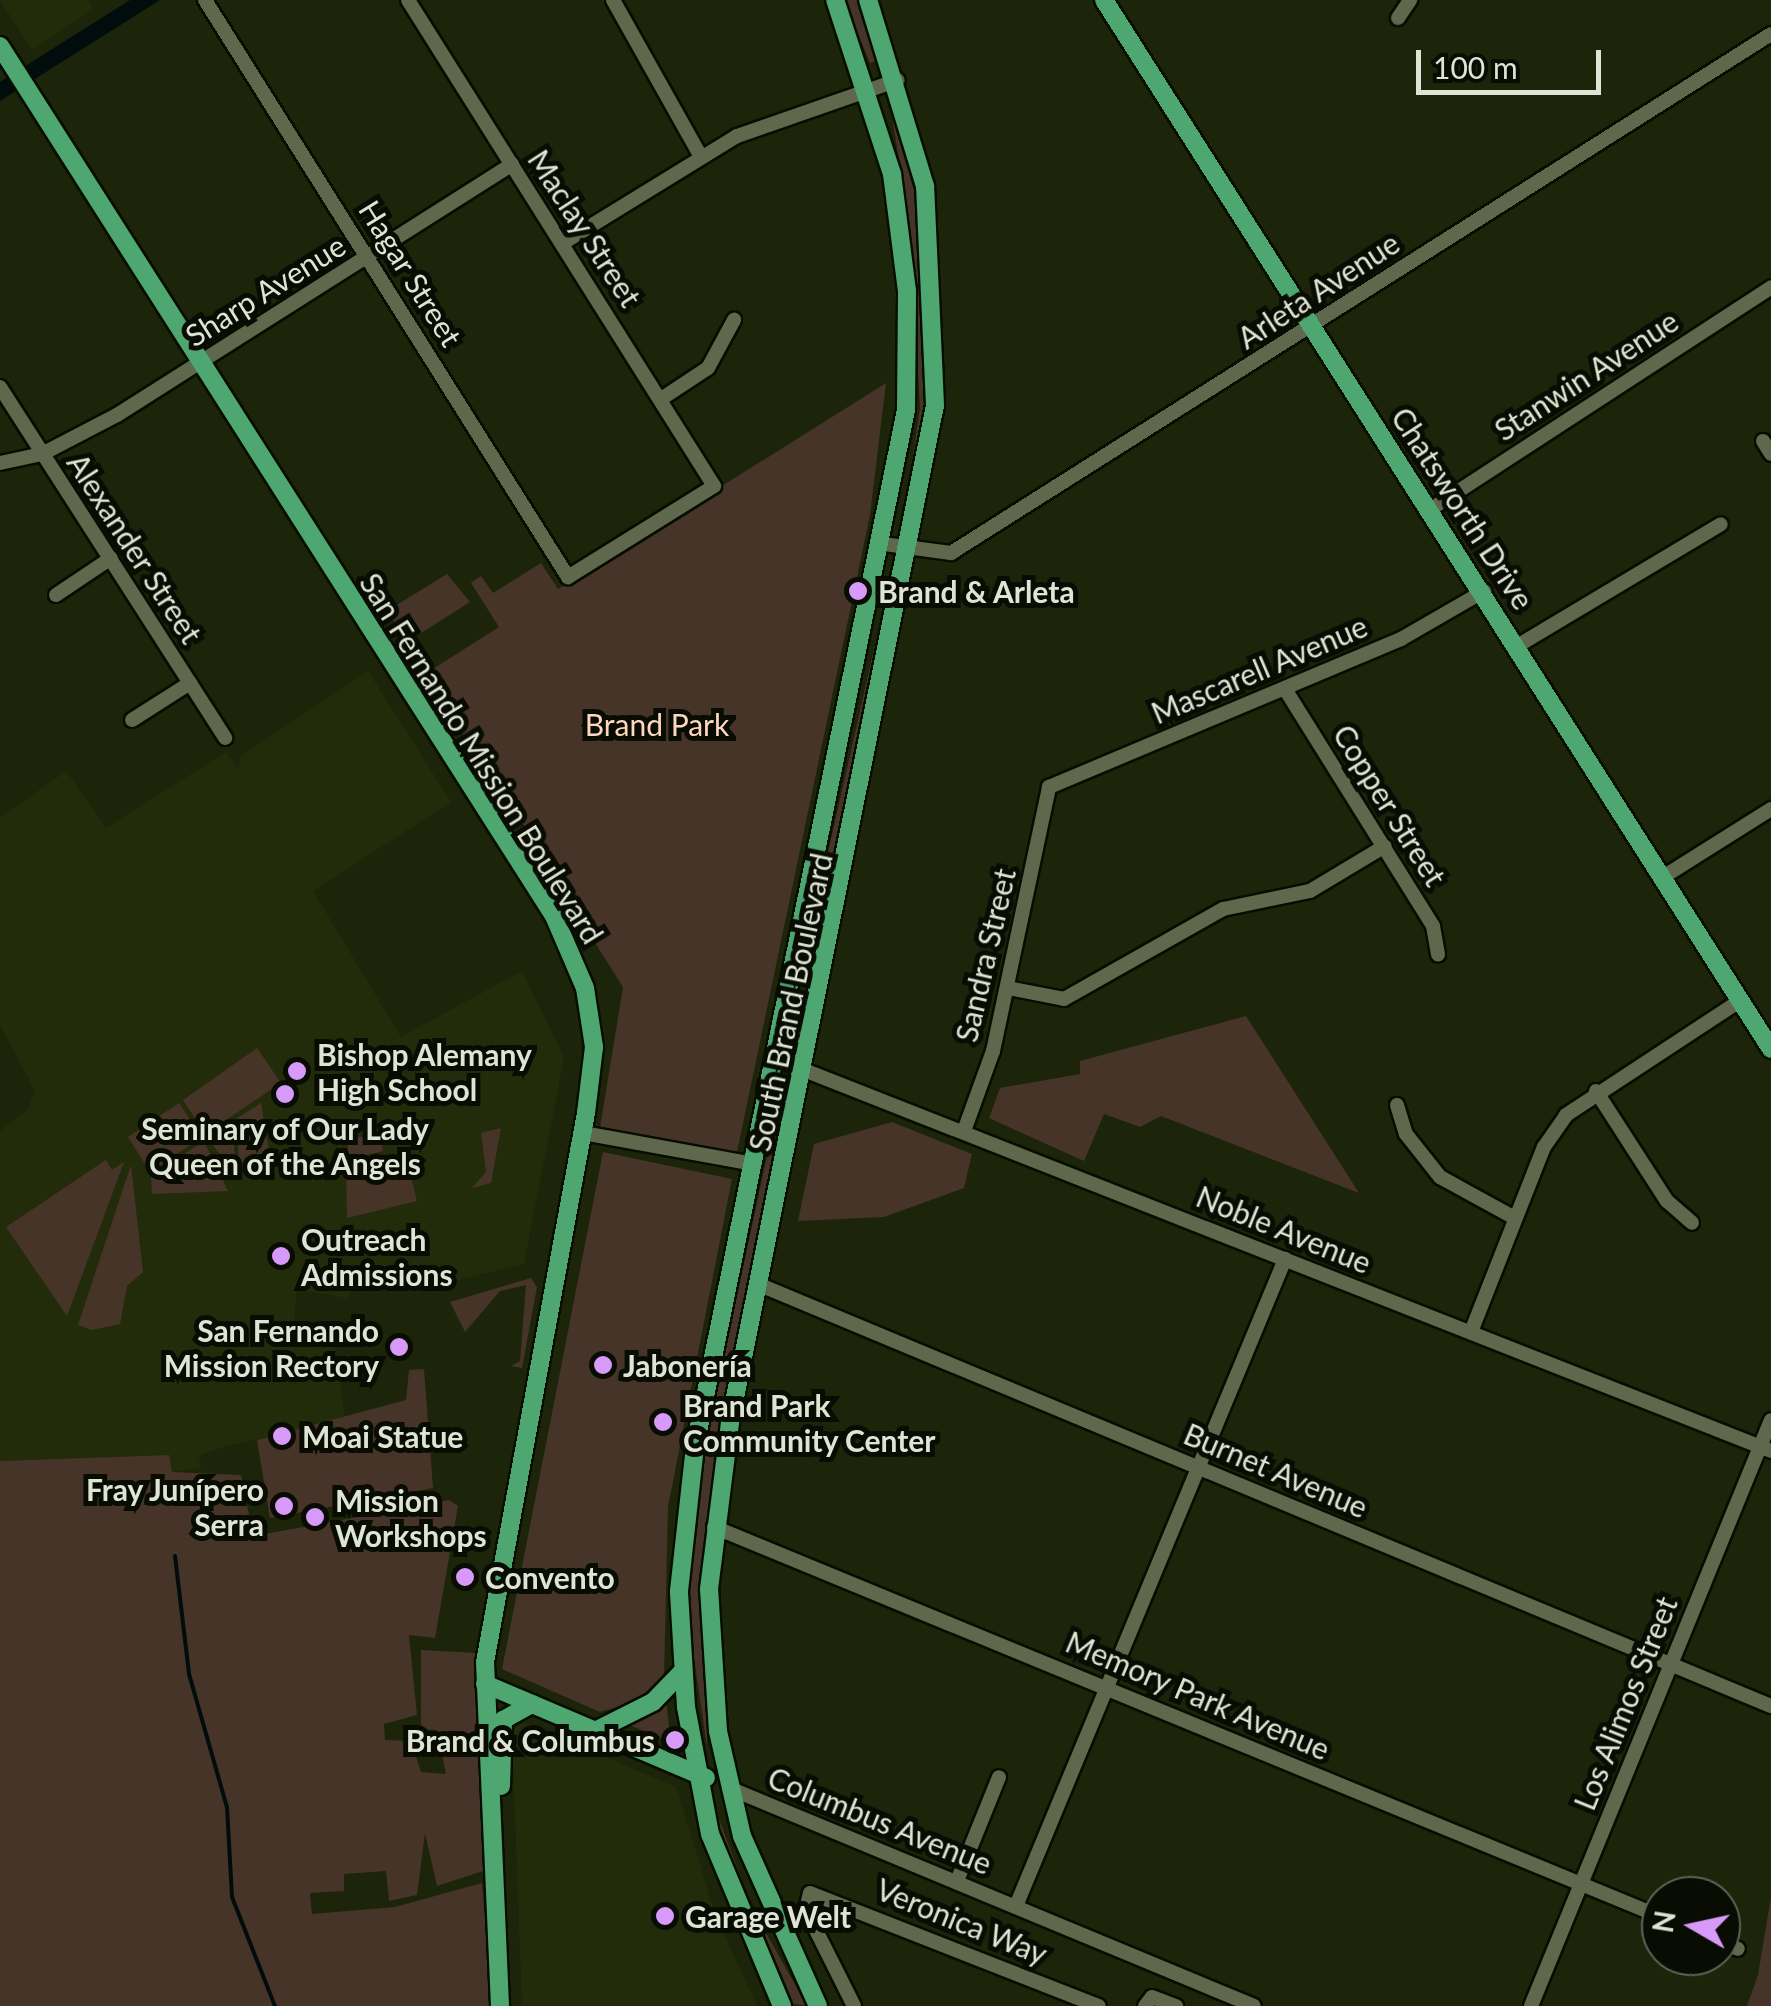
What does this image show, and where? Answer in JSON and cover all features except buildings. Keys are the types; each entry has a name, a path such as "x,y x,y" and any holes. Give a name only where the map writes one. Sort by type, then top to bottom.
{"main road":[{"name":"South Brand Boulevard","path":"782,2006 727,1887 698,1774 682,1672 690,1480 884,544 906,410 907,291 870,89 835,0"},
{"name":"South Brand Boulevard","path":"818,2006 764,1900 729,1788 710,1645 714,1527 760,1285 912,551 935,405 937,318 925,186 898,80 868,0"},
{"name":"Chatsworth Drive","path":"1104,0 1310,327 1432,508 1771,1049"},
{"name":"San Fernando Mission Boulevard","path":"0,46 567,939 594,1047 583,1133 485,1684 500,2006"},
{"path":"595,1730 653,1702 682,1672"},
{"name":"Columbus Avenue","path":"485,1684 729,1788"},
{"path":"492,1820 502,1726 510,1711 532,1704"}],"street":[{"name":"Hagar Street","path":"205,0 568,576 714,486"},
{"name":"Maclay Street","path":"408,0 714,486"},
{"path":"613,0 700,154"},
{"path":"1398,18 1410,0"},
{"name":"Arleta Avenue","path":"884,544 912,551 951,553 1771,34"},
{"path":"563,243 700,154 898,80"},
{"name":"Sharp Avenue","path":"0,463 42,454 202,361 370,258 512,164"},
{"name":"Stanwin Avenue","path":"1432,508 1771,287"},
{"path":"661,399 708,368 734,320"},
{"name":"Alexander Street","path":"0,387 226,738"},
{"path":"1519,645 1722,524"},
{"path":"56,594 112,558"},
{"name":"Mascarell Avenue","path":"1049,787 1402,639 1484,591"},
{"path":"132,720 190,683"},
{"name":"Copper Street","path":"1285,688 1433,926 1438,955"},
{"name":"Sandra Street","path":"964,1131 1008,988 1049,787"},
{"path":"1663,877 1771,808"},
{"path":"1008,988 1074,996 1222,910 1310,891 1385,846"},
{"path":"1471,1332 1544,1147 1596,1091 1741,1000"},
{"name":"Noble Avenue","path":"776,1059 1766,1449"},
{"path":"1596,1091 1667,1201 1692,1223"},
{"path":"1397,1105 1406,1134 1440,1177 1515,1218"},
{"path":"583,1133 753,1164"},
{"path":"1016,1906 1285,1259"},
{"name":"Burnet Avenue","path":"760,1285 1771,1706"},
{"name":"Los Alimos Street","path":"1532,2006 1670,1664 1766,1449 1771,1420"},
{"name":"Memory Park Avenue","path":"714,1527 1641,1909"},
{"path":"957,1881 999,1777"},
{"name":"Columbus Avenue","path":"729,1788 1254,2006"},
{"name":"Veronica Way","path":"854,2006 806,1897 817,1893 1099,2006"},
{"path":"1145,2006 1152,1997 1176,2006"}],"shaded area":[{"path":"0,0 88,0 94,9 32,50"},
{"path":"130,0 160,0 0,101 0,82"},
{"name":"Bishop Alemany High School","path":"368,671 451,802 313,891 401,1037 522,971 564,1057 524,1264 413,1291 366,1274 347,1298 297,1289 292,1343 335,1344 345,1419 223,1447 199,1456 201,1468 171,1472 168,1455 0,1461 0,1131 28,1109 35,1091 0,1025 0,818 66,771 106,828 226,752 238,769 241,756"},
{"path":"521,1721 676,1787 716,1917 757,2006 522,2006 512,1734"}],"green space":[{"path":"844,0 860,0 876,61 870,63"},
{"path":"891,110 921,215 928,409 905,511 920,408 910,228"},
{"name":"Brand Park","path":"886,383 870,515 737,1152 600,1128 623,987 425,674 499,627 471,583 481,576 493,593 541,563 558,589"},
{"path":"447,574 470,602 407,642 387,611"},
{"path":"890,578 898,579 803,1032 815,910"},
{"path":"1246,1016 1359,1193 1161,1116 1140,1127 1104,1114 1084,1161 989,1118 1000,1088 1080,1074 1080,1061"},
{"path":"257,1048 281,1083 205,1134 183,1100"},
{"path":"782,1087 792,1091 706,1535 707,1747 688,1617 701,1462"},
{"path":"179,1103 202,1137 150,1172 128,1137"},
{"path":"261,1103 271,1164 239,1169 237,1118"},
{"path":"233,1121 235,1172 234,1174 208,1138"},
{"path":"892,1122 972,1154 964,1188 884,1217 798,1221 814,1144"},
{"path":"501,1128 491,1183 472,1188 486,1172 481,1133"},
{"path":"349,1137 380,1137 383,1151 346,1160"},
{"path":"204,1141 228,1191 152,1194 151,1177"},
{"path":"603,1152 732,1179 668,1507 664,1677 634,1702 600,1712 502,1669"},
{"path":"392,1155 408,1165 417,1201 347,1218 346,1166"},
{"path":"106,1160 112,1170 124,1162 67,1316 6,1227"},
{"path":"131,1165 143,1272 127,1286 120,1324 92,1330 78,1325"},
{"path":"531,1278 537,1287 522,1368 511,1366 520,1361 526,1285 500,1291 465,1332 450,1302"},
{"path":"424,1369 433,1488 270,1518 257,1440 406,1400 409,1370"},
{"path":"169,1455 172,1472 241,1475 250,1520 242,1532 254,1536 449,1500 458,1506 435,1638 409,1635 417,1715 384,1724 385,1740 411,1741 421,1772 446,1774 437,1730 421,1729 421,1650 477,1653 486,1870 437,1886 425,1833 417,1895 389,1901 386,1871 344,1874 344,1891 310,1893 312,1914 395,1907 482,1883 492,2006 0,2006 0,1461"},
{"path":"666,1700 671,1743 632,1726 632,1721"},
{"path":"719,1819 753,1910 807,2006 789,2003 719,1834"},
{"path":"1771,1897 1771,2006 1747,2006 1758,1975"}],"waterway":[{"path":"175,1556 189,1674 227,1807 232,1897 275,2006"}],"place":[{"name":"Brand & Arleta","path":"858,591"},
{"name":"Bishop Alemany High School","path":"297,1071"},
{"name":"Seminary of Our Lady Queen of the Angels","path":"285,1094"},
{"name":"Outreach Admissions","path":"281,1256"},
{"name":"San Fernando Mission Rectory","path":"399,1347"},
{"name":"Jabonería","path":"603,1365"},
{"name":"Brand Park Community Center","path":"663,1422"},
{"name":"Moai Statue","path":"282,1436"},
{"name":"Fray Junípero Serra","path":"284,1506"},
{"name":"Mission Workshops","path":"315,1517"},
{"name":"Convento","path":"465,1577"},
{"name":"Brand & Columbus","path":"675,1740"},
{"name":"Garage Welt","path":"665,1916"}]}
